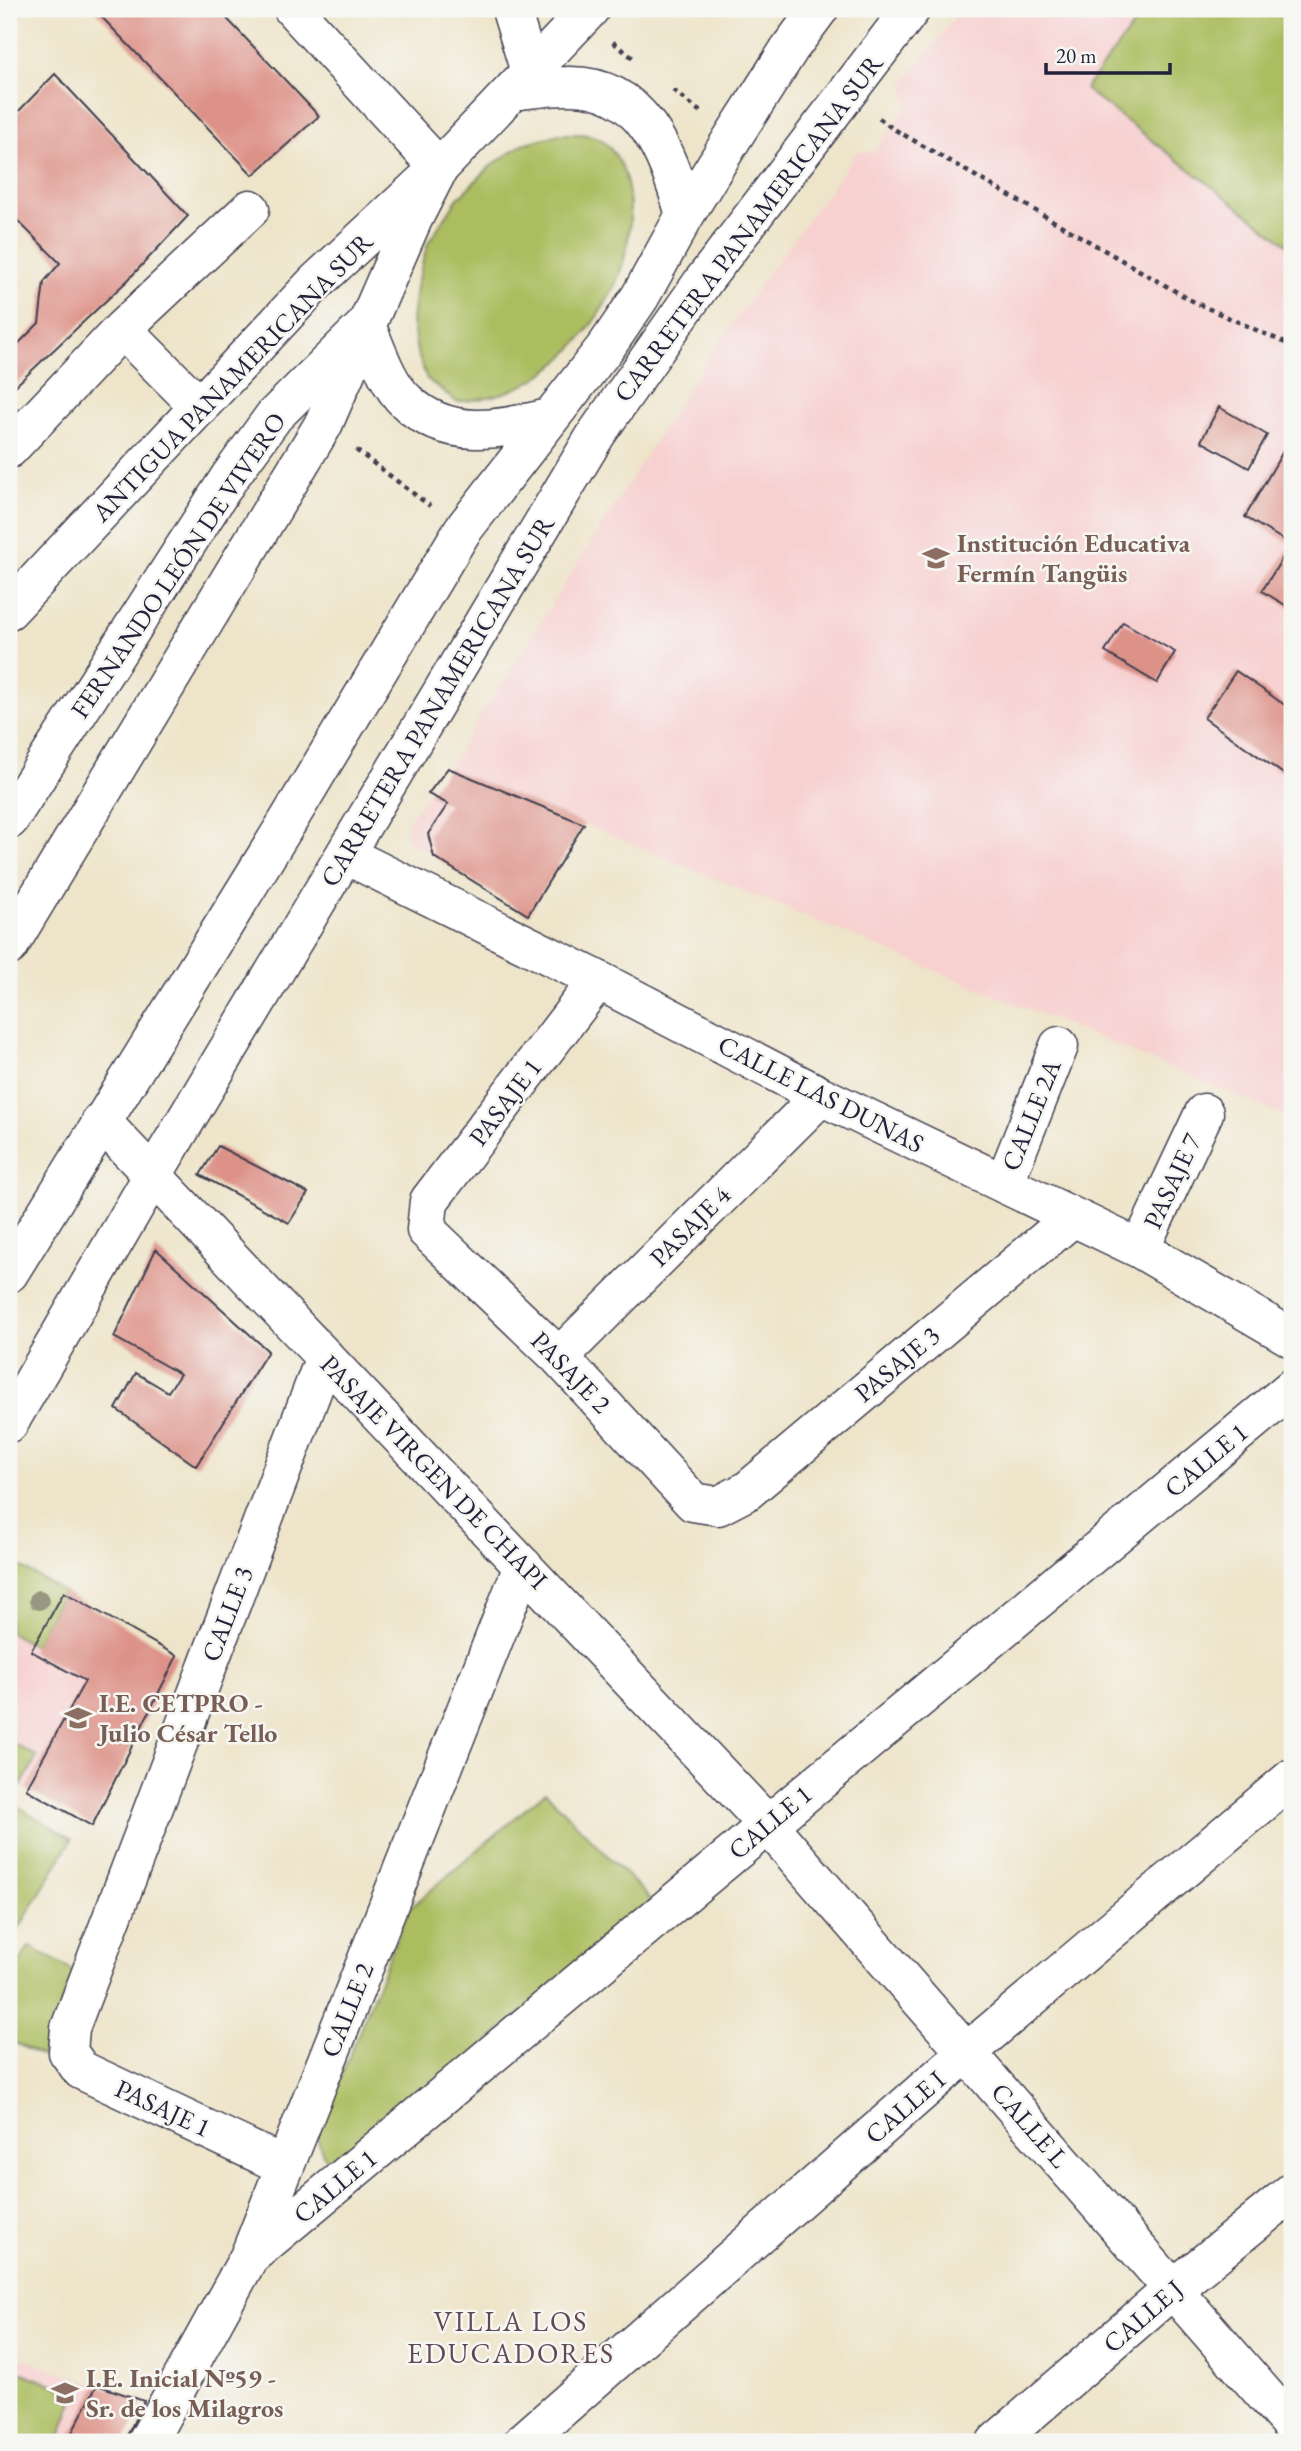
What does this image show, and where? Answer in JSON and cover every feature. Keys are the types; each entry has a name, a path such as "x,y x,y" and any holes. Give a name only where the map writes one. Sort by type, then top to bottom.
{"main road":[{"path":"293,9 439,168"},
{"path":"516,9 512,13 521,82"},
{"name":"CARRETERA PANAMERICANA SUR","path":"9,1273 288,821 462,531 608,344 640,297 685,215 733,137 790,48 819,9"},
{"name":"CARRETERA PANAMERICANA SUR","path":"9,1423 153,1175 597,433 704,279 911,9"},
{"path":"9,946 323,425 439,168 586,13"},
{"path":"521,82 604,91 633,108 657,138 673,173 685,215"},
{"name":"ANTIGUA PANAMERICANA SUR","path":"16,590 200,407 315,283 439,168"},
{"path":"9,449 122,329 250,209"},
{"path":"366,325 384,368 405,401 431,419 467,430 505,429 549,418"},
{"name":"FERNANDO LEÓN DE VIVERO","path":"9,820 229,478 283,406 366,325"},
{"path":"122,329 200,407"},
{"name":"CALLE LAS DUNAS","path":"346,855 598,980 821,1096 1140,1249 1292,1338"},
{"name":"PASAJE 1","path":"426,1230 429,1201 598,980"},
{"name":"CALLE 2A","path":"1004,1184 1059,1046"},
{"name":"PASAJE 4","path":"559,1357 821,1096"},
{"name":"PASAJE 7","path":"1140,1249 1204,1113"},
{"name":"PASAJE VIRGEN DE CHAPI","path":"101,1121 767,1824"},
{"name":"PASAJE 3","path":"718,1506 747,1491 1073,1217"},
{"name":"PASAJE 2","path":"426,1230 559,1357 693,1502 718,1506"},
{"name":"CALLE 3","path":"70,2028 325,1357"},
{"name":"CALLE 1","path":"249,2257 1292,1388"},
{"name":"CALLE 2","path":"147,2442 249,2257 523,1566"},
{"name":"CALLE I","path":"523,2442 967,2052 1292,1778"},
{"name":"CALLE L","path":"767,1824 1292,2426"},
{"name":"PASAJE 1","path":"70,2028 68,2052 81,2070 285,2166"},
{"name":"CALLE J","path":"996,2442 1173,2289 1292,2192"}],"path":[{"path":"586,13 636,60"},
{"path":"668,86 733,137"},
{"path":"848,94 892,128 1196,303 1292,346"},
{"path":"323,425 462,531"}],"shaded area":[{"name":"Institución Educativa Fermín Tangüis","path":"961,9 1292,9 1292,1119 584,824 528,915 407,840 405,825 448,768 714,348 858,151 872,153 892,128 907,106 904,84"},
{"name":"I.E. CETPRO - Julio César Tello","path":"9,1560 177,1656 92,1826 9,1779"},
{"name":"I.E. Inicial Nº59 - Sr. de los Milagros","path":"9,2354 144,2401 124,2442 9,2442"}],"green space":[{"path":"1146,9 1292,9 1292,248 1085,89"},
{"path":"560,134 584,134 601,139 616,157 624,174 629,193 630,214 629,234 620,273 589,328 569,352 546,372 506,392 457,402 427,379 417,352 412,321 416,287 428,243 458,198 491,166 523,144"},
{"path":"9,1560 64,1592 34,1646 9,1632"},
{"path":"9,1741 37,1757 21,1786 9,1779"},
{"path":"545,1792 654,1903 341,2164 330,2161 322,2151 317,2136 408,1910"},
{"path":"9,1801 72,1839 9,1945"},
{"path":"29,1946 74,1971 42,2056 9,2040 9,1982"},
{"path":"9,2368 76,2393 58,2442 9,2442"}],"building":[{"path":"94,9 218,9 319,116 253,175"},
{"path":"55,74 188,216 128,280 9,392 9,353 39,323 44,282 60,263 18,221 9,222 9,121"},
{"path":"1219,407 1267,435 1249,468 1201,441"},
{"path":"1292,436 1292,545 1245,517"},
{"path":"1290,546 1292,547 1292,609 1262,591"},
{"path":"1123,622 1175,652 1157,683 1105,652"},
{"path":"1236,671 1292,710 1292,765 1285,775 1204,718"},
{"path":"448,768 584,824 528,915 434,857 428,834 448,804 428,794"},
{"path":"218,1146 308,1193 289,1223 200,1175"},
{"path":"156,1249 268,1351 196,1466 116,1409 136,1373 168,1392 180,1374 114,1337"},
{"name":"I.E. CETPRO - Julio César Tello","path":"64,1592 177,1656 92,1826 26,1789 85,1681 31,1651"},
{"path":"97,2385 144,2401 124,2442 67,2442"}],"place":[{"name":"Institución Educativa Fermín Tangüis","path":"936,558"},
{"name":"I.E. CETPRO - Julio César Tello","path":"78,1718"},
{"name":"I.E. Inicial Nº59 - Sr. de los Milagros","path":"65,2393"}],"district":[{"name":"VILLA LOS EDUCADORES","path":"511,2337"}]}
